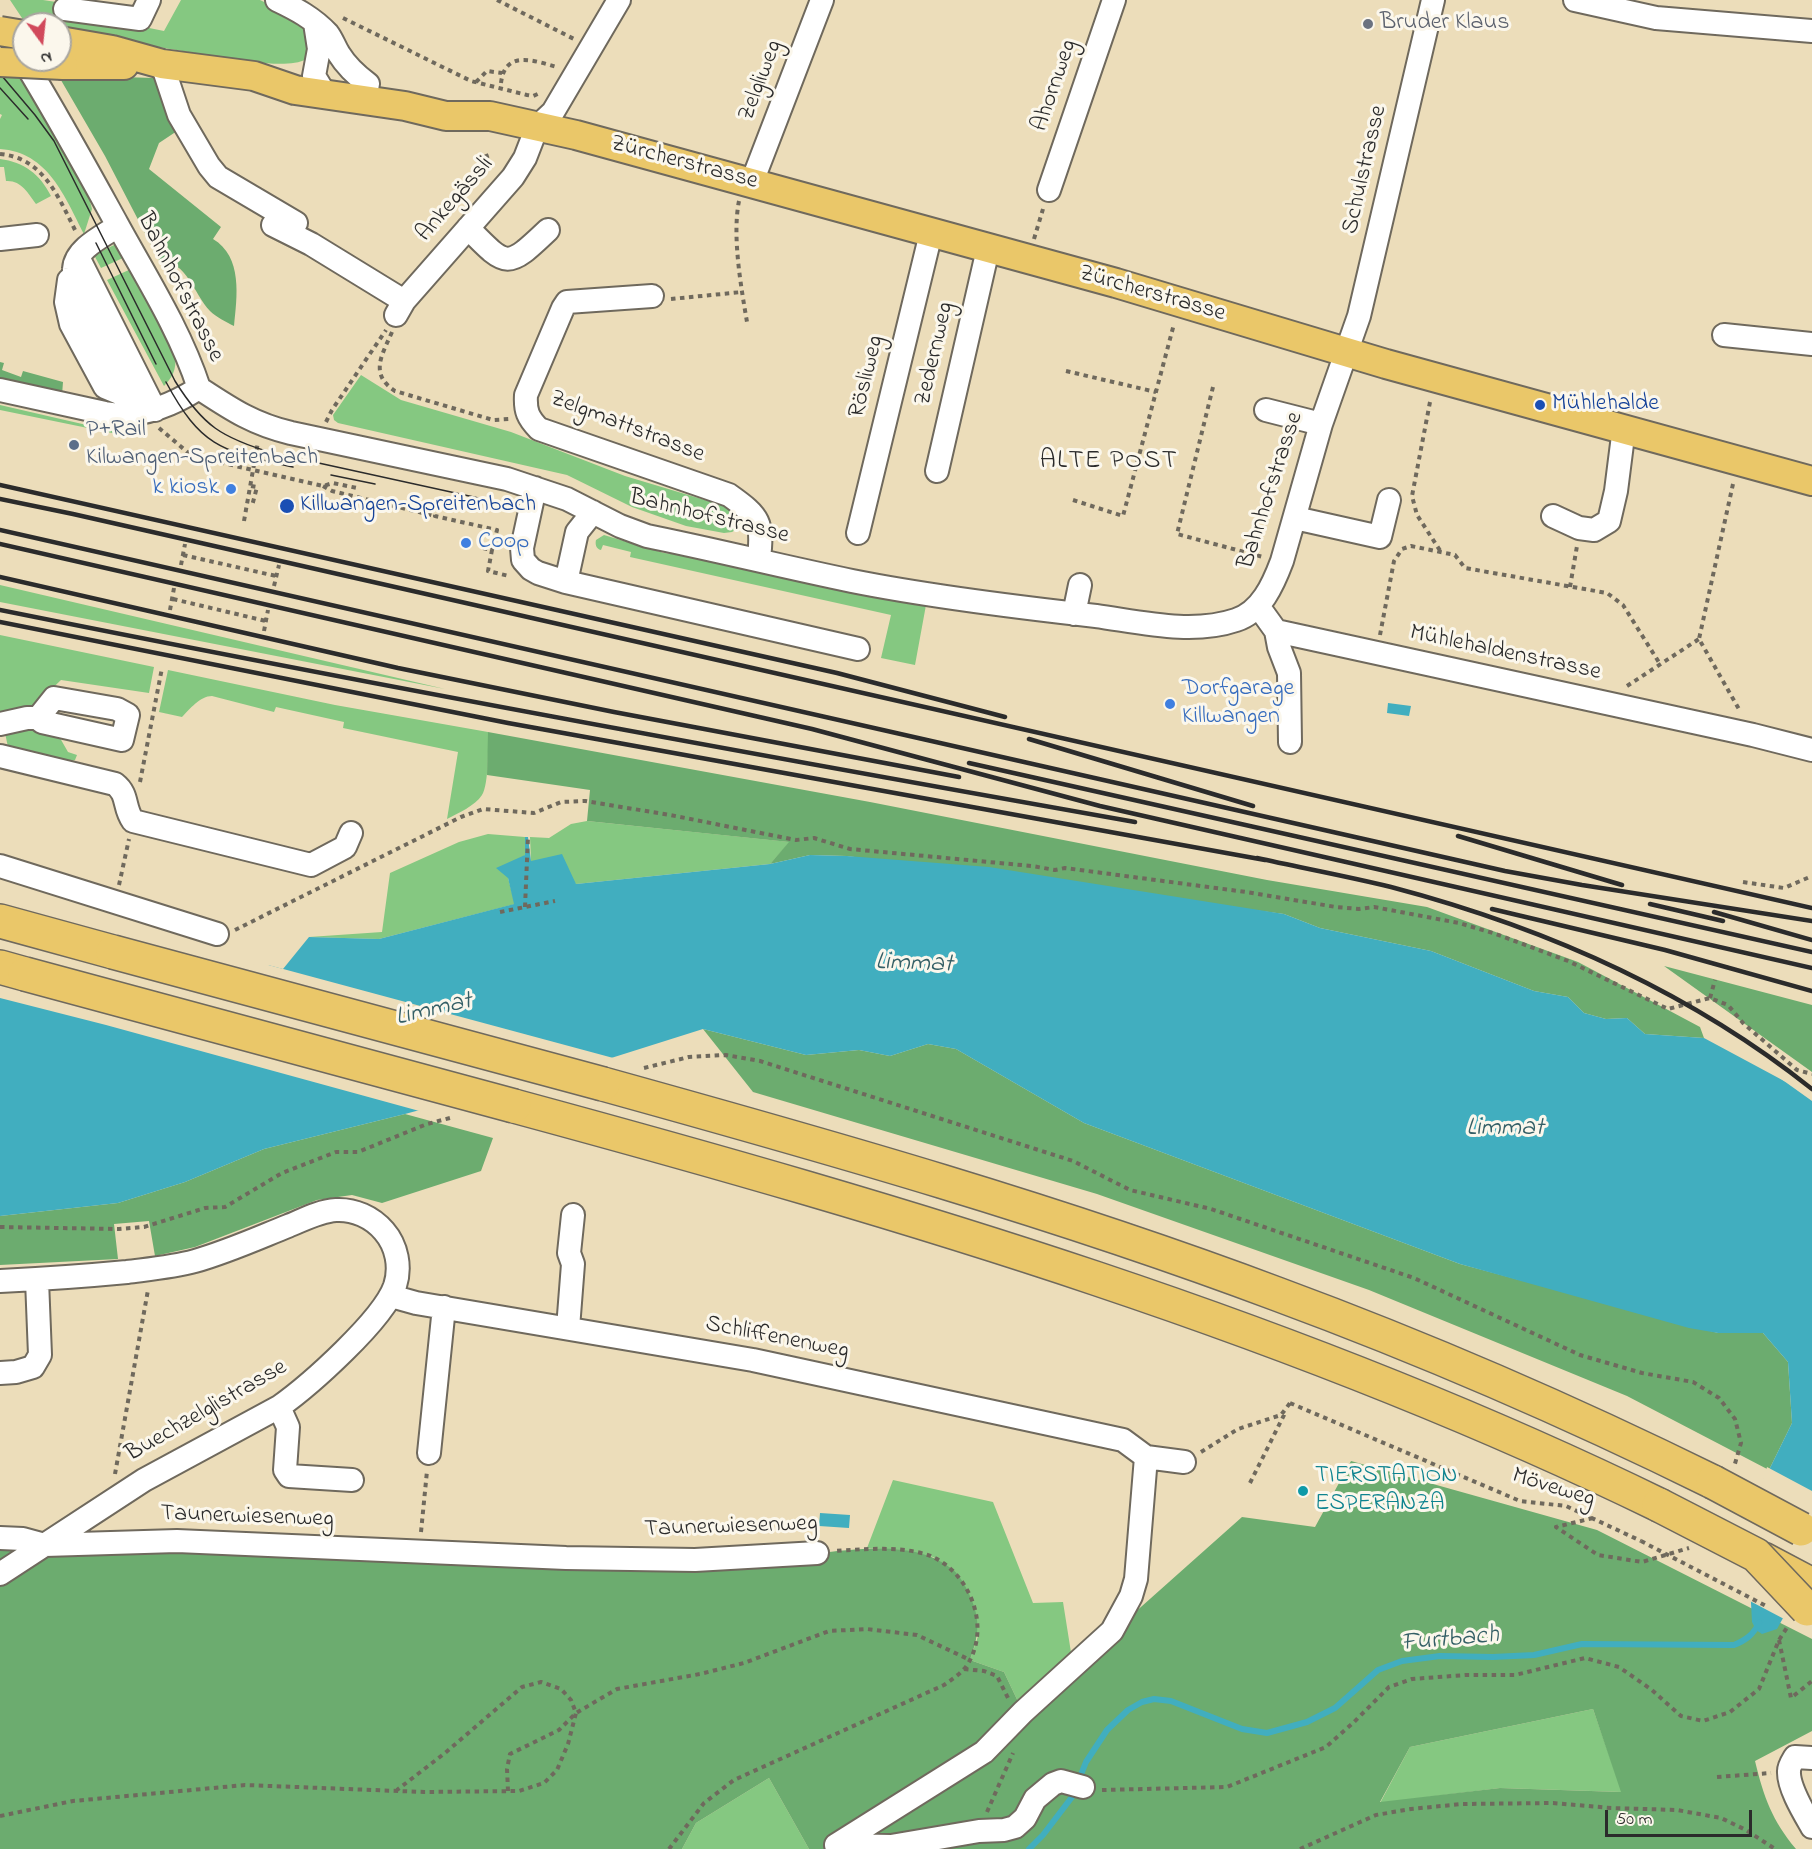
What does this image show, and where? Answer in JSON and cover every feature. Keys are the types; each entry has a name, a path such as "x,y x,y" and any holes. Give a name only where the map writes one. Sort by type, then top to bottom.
{"highway":[{"path":"0,921 778,1132 982,1193 1235,1278 1463,1367 1599,1427 1713,1482 1808,1532"},
{"path":"13,971 514,1106 867,1205 1170,1302 1426,1400 1560,1458 1756,1555 1810,1602"}],"main road":[{"name":"Zürcherstrasse","path":"72,53 108,66 162,64 254,76 295,90 320,85 368,84 458,99 490,116"},
{"name":"Zürcherstrasse","path":"320,85 446,116 490,116 576,135 1812,481"}],"street":[{"path":"65,9 140,19 149,0"},
{"path":"278,0 310,17 329,34 344,61 368,84"},
{"path":"537,127 553,112 619,0"},
{"name":"Zelgliweg","path":"747,181 822,0"},
{"name":"Ahornweg","path":"1049,190 1114,0"},
{"name":"Schulstrasse","path":"1347,352 1359,316 1433,0"},
{"path":"1575,0 1656,18 1812,31"},
{"path":"315,23 319,49 320,85"},
{"name":"Bahnhofstrasse","path":"0,24 69,135 137,258 192,366 199,388 233,411 266,427 507,479 567,499 620,526 648,536 854,581 1074,614 1180,626 1215,626 1239,620 1258,606 1274,582 1321,424 1347,352"},
{"path":"162,64 179,115 218,177 296,223"},
{"name":"Ankegässli","path":"395,318 513,177 525,158 537,127"},
{"path":"272,225 311,244 395,318"},
{"path":"118,226 95,241 76,262 81,302 129,397 154,417"},
{"path":"468,228 497,257 506,260 524,253 548,230"},
{"name":"Rösliweg","path":"858,533 931,233"},
{"path":"0,239 37,235"},
{"name":"Zedernweg","path":"937,471 988,249"},
{"path":"76,262 154,417"},
{"name":"Zelgmattstrasse","path":"652,296 567,302 526,395 525,409 529,419 539,429 729,495 751,510 758,523 762,533 759,559"},
{"path":"1724,335 1812,344"},
{"path":"154,417 199,388"},
{"path":"0,390 113,415 141,413 154,417"},
{"path":"1266,410 1321,424"},
{"path":"1553,516 1580,528 1594,531 1609,521 1616,491 1624,428"},
{"path":"535,488 522,548 526,565 538,573 566,582 858,649"},
{"path":"1294,518 1380,537 1389,500"},
{"path":"566,582 577,532 593,512"},
{"path":"1074,614 1080,585"},
{"path":"1258,606 1276,631 1279,647 1289,673 1290,742"},
{"name":"Mühlehaldenstrasse","path":"1276,631 1753,735 1812,750"},
{"path":"0,724 38,718"},
{"path":"0,756 116,784 123,790 128,813 133,821 311,865 345,847 351,833"},
{"path":"0,866 217,934"},
{"name":"Buechzelglistrasse","path":"0,1281 37,1280 131,1271 192,1262 213,1256 316,1215 337,1210 357,1212 375,1222 387,1234 393,1245 398,1269 391,1296 346,1349 299,1393 279,1407 144,1480 0,1574"},
{"path":"568,1328 573,1264 569,1254 573,1215"},
{"path":"0,1373 16,1372 33,1367 40,1355 37,1280"},
{"name":"Schliffenenweg","path":"391,1296 753,1360 1123,1440 1146,1457 1184,1462"},
{"path":"429,1453 444,1307"},
{"path":"279,1407 288,1427 285,1470 289,1476 352,1480"},
{"path":"1076,1784 1060,1781 1053,1784 1035,1799 1025,1818 1015,1827 1004,1830 979,1831 891,1846 836,1845 984,1752 1014,1720 1112,1631 1131,1596 1136,1579 1146,1457"},
{"name":"Taunerwiesenweg","path":"0,1538 23,1539 45,1545 177,1541 566,1558 695,1560 817,1553"},
{"path":"1812,1758 1795,1757 1789,1769 1789,1778 1798,1802 1812,1827"}],"path":[{"path":"497,0 591,47"},
{"path":"337,15 476,82 533,96 544,89"},
{"path":"501,83 502,73 510,64 523,59 565,69 575,74"},
{"path":"476,82 487,71 502,73"},
{"path":"0,154 35,166 51,184 76,232"},
{"path":"486,154 495,180"},
{"path":"747,181 736,219 747,322"},
{"path":"1028,260 1049,190"},
{"path":"652,296 664,299 742,292"},
{"path":"1073,500 1124,516 1173,325 1181,303"},
{"path":"327,418 395,318"},
{"path":"395,318 382,357 381,379 386,385 395,391 493,420 529,419"},
{"path":"1066,371 1156,392"},
{"path":"1212,387 1177,534 1281,561"},
{"path":"1430,402 1412,496 1417,515 1441,552"},
{"path":"154,417 192,456 323,486 332,492 497,530 488,571"},
{"path":"244,521 254,471 254,457 259,440"},
{"path":"1735,477 1699,639 1753,735"},
{"path":"323,486 333,483 357,488"},
{"path":"251,486 257,487 252,506"},
{"path":"435,516 437,506"},
{"path":"1570,587 1580,528"},
{"path":"181,565 185,544"},
{"path":"1376,653 1394,561 1402,549 1411,546 1455,555 1465,568 1607,593 1623,605 1660,664"},
{"path":"483,548 492,550"},
{"path":"183,555 276,576"},
{"path":"274,586 279,565"},
{"path":"170,610 174,588"},
{"path":"173,599 266,621"},
{"path":"264,631 268,610"},
{"path":"1601,702 1699,639"},
{"path":"148,704 155,705"},
{"path":"217,934 246,926 363,864 460,817 483,809 534,813 561,802 585,801 796,840 814,838 850,849 1055,870 1065,868 1246,892 1336,908 1374,907 1459,923 1568,961 1668,1009 1710,998 1728,1005 1743,1023 1797,1070 1812,1074"},
{"path":"525,907 528,837"},
{"path":"1743,882 1784,888 1812,876"},
{"path":"500,912 555,901"},
{"path":"1710,998 1715,980"},
{"path":"0,1227 119,1229 144,1227 205,1208"},
{"path":"114,1478 143,1314"},
{"path":"1184,1462 1238,1429 1281,1414 1290,1402"},
{"path":"1250,1483 1290,1402"},
{"name":"Möveweg","path":"1290,1402 1520,1501 1566,1506 1641,1540 1770,1608"},
{"path":"419,1551 429,1453"},
{"path":"1593,1518 1556,1527 1598,1556 1642,1562"},
{"name":"Taunerwiesenweg","path":"669,1849 704,1803 734,1780 944,1685 964,1669 970,1660 978,1636 977,1616 965,1585 953,1569 933,1557 902,1550 867,1548 817,1553"},
{"path":"508,1791 507,1769 510,1754 559,1730 576,1713 617,1689 700,1674 744,1663 829,1631 867,1629 918,1635 970,1660"},
{"path":"1076,1784 1102,1790 1227,1787 1326,1747 1389,1687 1412,1679 1466,1675 1515,1675 1586,1658 1619,1667 1652,1690 1681,1716 1703,1721 1730,1712 1758,1689 1779,1640 1791,1698 1812,1681"},
{"path":"964,1669 984,1671 997,1676 1011,1703 1014,1720 1012,1755 979,1831"},
{"path":"0,1816 73,1801 245,1785 424,1792 519,1791 544,1783 557,1770 568,1744 576,1713 571,1700 561,1689 541,1682 522,1687 445,1753 397,1790"},
{"path":"1716,1777 1762,1775"},
{"path":"1300,1849 1376,1815 1462,1804 1553,1803 1677,1810 1722,1818 1775,1849"}],"green space":[{"path":"10,0 43,0 63,3 110,20 164,31 181,0 260,0 291,15 310,33 307,59 279,64 166,48 72,32 72,12 18,12"},
{"path":"0,73 19,74 87,189 92,209 84,234 62,192 43,167 17,152 0,149 2,115 0,114"},
{"path":"58,75 154,78 166,87 180,129 159,143 149,169 221,227 213,239 223,247 234,267 237,290 234,326 210,311 177,266 159,260 105,156"},
{"path":"0,159 17,163 30,170 42,181 51,196 36,204 20,185 6,181 4,167 0,167"},
{"path":"116,244 125,257 101,268 94,255"},
{"path":"131,269 173,350 174,369 171,378 164,386 107,280"},
{"path":"0,362 4,363 2,370 21,377 23,371 63,382 62,395 0,382"},
{"path":"361,375 401,400 511,432 625,476 725,506 741,516 741,526 732,532 724,533 686,526 632,507 567,475 338,423 334,420 333,415"},
{"path":"0,405 117,432 117,434 0,410"},
{"path":"604,535 664,553 698,557 926,605 915,665 881,658 891,615 630,557 631,552 603,545 601,550 596,546 596,540"},
{"path":"0,585 445,689 0,602"},
{"path":"0,635 154,667 149,693 61,680 33,707 24,711 0,714"},
{"path":"168,670 335,705 488,732 488,765 484,790 475,803 447,819 458,752 343,728 344,722 276,707 274,712 212,696 199,701 182,717 159,712"},
{"path":"27,726 56,731 68,752 77,755 75,760 52,757 49,760 8,747 5,733"},
{"path":"488,732 870,802 1267,880 1427,907 1578,962 1700,1027 1704,1038 1645,1034 1627,1018 1606,1019 1584,1013 1568,997 1534,991 1431,951 1320,928 1284,914 847,856 810,855 770,864 789,842 587,821 590,790 487,775"},
{"path":"587,821 790,842 770,864 576,884 531,861 530,837 549,838 571,824"},
{"path":"488,834 525,837 525,855 508,878 515,904 379,939 309,937 382,932 390,873 459,842"},
{"path":"1664,966 1812,1005 1812,1072"},
{"path":"703,1029 806,1055 859,1050 890,1056 928,1044 956,1049 1084,1123 1460,1264 1718,1333 1763,1333 1788,1362 1792,1423 1769,1470 1627,1396 1369,1290 1097,1194 753,1092"},
{"path":"405,1114 493,1138 481,1171 382,1203 352,1195 317,1200 195,1247 155,1256 149,1221 114,1224 118,1259 0,1265 0,1216 118,1203 185,1182 264,1149"},
{"path":"1351,1461 1597,1530 1812,1639 1812,1731 1755,1761 1770,1808 1796,1849 809,1849 769,1778 696,1823 682,1849 0,1849 0,1538 817,1553 886,1548 904,1550 937,1559 959,1576 973,1603 977,1619 977,1635 970,1660 1004,1672 1023,1712 1242,1517 1315,1527","holes":["1593,1709 1621,1792 1500,1788 1380,1802 1410,1747"]},
{"path":"893,1480 993,1502 1033,1603 1063,1602 1073,1665 1023,1712 1004,1672 970,1660 978,1636 953,1569 933,1557 902,1550 867,1548"},
{"path":"1593,1709 1622,1792 1500,1788 1380,1803 1410,1747"},
{"path":"769,1778 809,1849 682,1849 696,1823"}],"water":[{"path":"1388,703 1411,706 1409,716 1387,713"},
{"name":"Limmat","path":"525,837 528,837 531,861 562,854 576,884 770,864 810,855 847,856 989,867 1284,914 1320,928 1431,951 1534,991 1568,997 1584,1013 1606,1019 1627,1018 1645,1034 1704,1038 1786,1082 1812,1084 1812,1565 1777,1629 1762,1634 1756,1630 1752,1622 1748,1546 1769,1470 1792,1423 1788,1362 1763,1333 1718,1333 1689,1328 1460,1264 1084,1123 956,1049 928,1044 890,1056 859,1050 806,1055 703,1029 608,1059 405,1114 264,1149 185,1182 118,1203 0,1216 0,993 111,992 268,965 283,969 309,937 379,939 514,904 508,878 496,868 525,855"},
{"path":"820,1513 850,1515 849,1528 819,1526"}],"pier":[{"path":"261,963 617,1059 423,1112 0,998 0,990 111,989"},
{"path":"1763,1066 1787,1079 1812,1081 1812,1101"},
{"path":"1767,1467 1812,1491 1812,1571 1786,1620 1748,1600 1745,1546"}],"waterway":[{"name":"Furtbach","path":"1029,1849 1043,1835 1072,1797 1086,1762 1107,1730 1128,1710 1142,1702 1154,1699 1171,1701 1242,1729 1267,1733 1307,1722 1335,1708 1378,1670 1402,1661 1440,1656 1534,1655 1582,1644 1734,1645 1749,1637 1759,1623"}],"tram line":[{"path":"2,76 54,141 175,381 205,420 240,442 273,453 492,501"},
{"path":"0,88 28,119"},
{"path":"96,243 156,364"},
{"path":"166,382 191,421 217,444 232,451 293,467"},
{"path":"331,475 375,484"}],"railway":[{"path":"0,485 837,673 1005,717"},
{"path":"0,499 1812,908"},
{"path":"0,530 1505,871 1812,921"},
{"path":"0,544 812,729 1100,806 1812,968"},
{"path":"0,577 398,668 614,712 959,777"},
{"path":"0,610 283,666 1135,822"},
{"path":"0,622 508,723 1265,860"},
{"path":"1029,739 1253,806"},
{"path":"969,763 1812,952"},
{"path":"1458,836 1622,885"},
{"path":"1257,858 1358,879 1448,903 1559,943 1612,966 1716,1022 1765,1054 1812,1089"},
{"path":"1650,904 1723,921"},
{"path":"1492,909 1665,950 1812,991"},
{"path":"1714,912 1812,940"}],"place":[{"name":"Bruder Klaus","path":"1368,24"},
{"name":"Mühlehalde","path":"1540,405"},
{"name":"P+Rail Kilwangen-Spreitenbach","path":"74,445"},
{"name":"k kiosk","path":"231,489"},
{"name":"Killwangen-Spreitenbach","path":"287,506"},
{"name":"Coop","path":"466,543"},
{"name":"Dorfgarage Killwangen","path":"1170,704"},
{"name":"TIERSTATION ESPERANZA","path":"1303,1491"}],"district":[{"name":"ALTE POST","path":"1109,463"}]}
